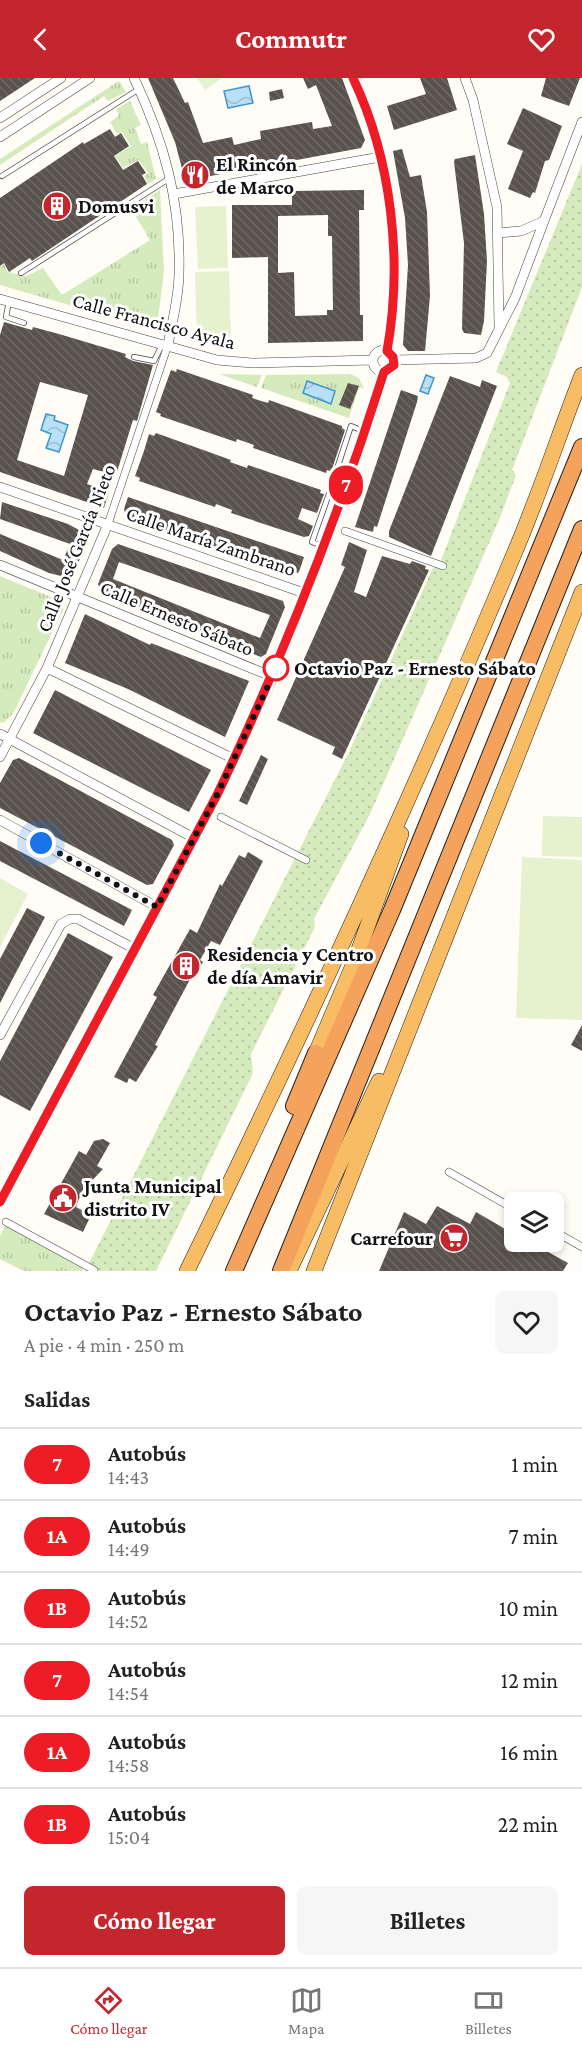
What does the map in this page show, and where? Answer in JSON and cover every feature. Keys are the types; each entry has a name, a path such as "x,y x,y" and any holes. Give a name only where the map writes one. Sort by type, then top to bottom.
{"highway":[{"path":"187,1271 251,1140 423,766 515,552 582,375"},
{"path":"234,1271 422,838 582,447"},
{"path":"281,1271 582,529"},
{"path":"314,1271 582,592"},
{"path":"251,1231 267,1171 358,952 423,766"},
{"path":"289,1271 439,955"},
{"path":"175,1271 251,1140"}],"street":[{"path":"0,118 61,78"},
{"path":"0,137 90,78"},
{"path":"134,78 155,123 174,194 179,274 165,345"},
{"path":"353,78 376,134 392,224 393,281 387,351 394,360"},
{"path":"465,78 493,181 497,207 499,326"},
{"path":"394,360 476,358 487,353 515,298 582,122"},
{"path":"174,194 380,157"},
{"path":"498,233 521,231 544,221"},
{"name":"Calle Francisco Ayala","path":"4,300 236,363 373,360"},
{"name":"Calle José García Nieto","path":"0,757 47,668 79,597 108,524 165,345"},
{"path":"384,372 376,369 373,360 378,352 387,351"},
{"path":"0,1202 194,838 273,677 325,547 384,372 392,368 394,360"},
{"name":"Calle María Zambrano","path":"0,487 307,594"},
{"path":"345,531 443,566"},
{"name":"Calle Ernesto Sábato","path":"0,565 273,677"},
{"path":"47,668 234,759"},
{"path":"0,734 194,838"},
{"path":"221,817 306,860"},
{"path":"0,820 157,907"},
{"path":"0,1035 61,924 70,919 78,920 135,950"},
{"path":"449,1172 504,1203"},
{"path":"0,1179 9,1185"},
{"path":"6,1222 94,1270"},
{"path":"564,1236 582,1247"}],"lane":[{"path":"2,176 139,89"},
{"path":"21,273 170,178"},
{"path":"4,300 6,317 24,323"},
{"path":"134,357 154,361 165,345"},
{"path":"347,483 334,478 342,452 351,426 364,431"}],"green space":[{"path":"197,78 222,78 205,90"},
{"path":"120,82 126,92 108,101 104,96 0,165 0,159"},
{"path":"130,101 141,125 135,128 141,144 147,142 156,179 148,184 144,176 148,173 139,160 123,168 115,156 131,146 122,132 117,134 110,122 119,116 116,109"},
{"path":"582,164 582,287 512,470 516,475 499,520 370,814 314,919 315,927 251,1054 253,1073 156,1271 85,1271 348,754 433,568 441,560 510,383 507,377 496,372"},
{"path":"160,190 164,272 157,326 152,329 0,285 0,267 4,264 8,272 26,276 43,268 62,295 150,240 131,208"},
{"path":"226,206 228,268 198,269 195,207"},
{"path":"229,271 231,339 197,340 195,272"},
{"path":"219,374 262,375 257,387"},
{"path":"350,374 359,378 364,389 359,387 349,418 261,388 266,375"},
{"path":"0,576 56,599 63,605 63,610 13,714 3,723 0,722"},
{"path":"543,816 582,817 582,857 542,856"},
{"path":"522,857 582,860 582,1020 516,1018"},
{"path":"0,878 28,894 0,947"},
{"path":"6,1225 84,1268 82,1271 24,1271 0,1259 0,1236"}],"water":[{"path":"249,86 253,103 228,108 224,91"},
{"path":"426,375 434,378 428,394 420,391"},
{"path":"307,381 335,391 331,404 303,393"},
{"path":"46,414 55,416 54,420 68,425 59,452 46,448 51,434 41,430"}],"building":[{"path":"0,78 35,78 0,101"},
{"path":"148,78 173,78 185,103 188,102 203,143 232,137 234,145 261,139 260,131 312,122 313,129 332,126 316,85 308,89 303,78 342,78 365,140 361,148 189,180 184,176 175,142"},
{"path":"420,78 447,78 457,110 394,130 387,106 426,94"},
{"path":"546,78 580,78 569,106 541,96"},
{"path":"282,89 284,98 270,101 269,92"},
{"path":"523,108 562,126 549,160 545,161 535,193 533,192 530,198 508,189 523,151 507,144"},
{"name":"Domusvi","path":"110,129 115,137 121,133 129,146 114,156 123,170 138,161 146,173 142,175 147,184 32,261 30,258 9,272 4,263 0,266 0,198 83,142 84,144"},
{"path":"402,149 410,177 421,175 427,212 430,296 425,351 408,351 403,345 408,265 405,218 393,151"},
{"path":"475,155 484,214 487,261 484,321 481,335 464,333 462,329 464,243 454,162 455,159"},
{"path":"364,190 364,210 359,210 360,315 363,315 363,341 268,343 268,257 232,258 232,205 292,205 292,191","holes":["328,215 328,236 332,236 333,310 327,310 327,315 295,316 294,272 278,273 278,216"]},
{"path":"4,322 32,330 33,327 126,354 125,357 133,361 153,365 137,421 133,420 116,475 93,469 87,484 109,492 104,508 0,472 0,335","holes":["40,382 88,395 64,476 17,460"]},
{"path":"177,369 253,395 252,398 268,403 269,400 342,426 345,430 331,472 327,470 326,473 253,448 254,445 237,439 236,442 160,416 161,414 156,412 171,370 176,372"},
{"path":"450,376 480,387 482,380 497,386 431,556 389,537 389,531"},
{"path":"348,383 359,386 350,409 339,405"},
{"path":"401,390 418,396 417,402 377,527 374,526 373,532 355,527"},
{"path":"156,433 247,468 248,465 321,490 320,493 324,494 317,513 302,508 298,519 313,526 309,536 304,537 279,529 231,513 232,510 216,504 215,507 139,481 140,478 135,476 149,434 154,436"},
{"path":"128,497 304,557 300,569 298,573 287,571 126,516 124,509"},
{"path":"2,502 68,524 79,530 78,533 88,537 73,577 63,573 61,576 49,573 0,551 0,534 63,560 70,544 0,519"},
{"path":"349,542 367,550 354,592 366,597 382,556 410,564 412,561 426,566 425,569 429,570 342,759 332,754 335,747 277,720 345,567 341,565"},
{"path":"118,544 283,601 285,607 266,654 261,657 101,592 98,584 112,549","holes":["119,562 270,615 260,638 113,579"]},
{"path":"85,614 150,645 151,643 249,681 225,737 128,689 65,663"},
{"path":"55,690 211,770 189,812 33,733"},
{"path":"261,755 268,759 247,805 239,801"},
{"path":"19,758 172,840 174,845 153,884 147,885 0,808 0,783 13,760"},
{"path":"0,841 132,910 124,926 0,861"},
{"name":"Residencia y Centro de día Amavir","path":"248,852 263,861 220,945 211,941 200,960 203,962 197,971 195,970 155,1045 158,1046 136,1082 129,1078 127,1083 114,1077 157,997 153,995 190,929 197,933 220,884 222,886 239,855 245,858"},
{"path":"27,908 45,917 0,1003 0,959"},
{"path":"68,933 113,957 30,1111 0,1095 0,1061"},
{"path":"582,1025 582,1051 571,1045"},
{"name":"Junta Municipal distrito IV","path":"103,1139 110,1143 97,1166 103,1169 82,1191 76,1207 91,1215 83,1232 44,1214 79,1151 86,1155 94,1141"},
{"name":"Carrefour","path":"437,1206 470,1224 476,1212 504,1228 504,1252 548,1252 568,1263 563,1271 379,1271 404,1212 426,1224"}],"bus line":[{"name":"7","path":"0,1202 217,795 273,677 325,547 384,372 390,370 394,365 393,357 387,351 393,281 392,224 376,134 353,78"}],"place":[{"name":"El Rincón de Marco","path":"195,175"},
{"name":"Domusvi","path":"57,206"},
{"name":"Octavio Paz - Ernesto Sábato","path":"276,668"},
{"name":"Residencia y Centro de día Amavir","path":"186,966"},
{"name":"Junta Municipal distrito IV","path":"63,1198"},
{"name":"Carrefour","path":"454,1238"}],"route":[{"path":"41,843 157,907 217,795 280,660 276,668"}]}
